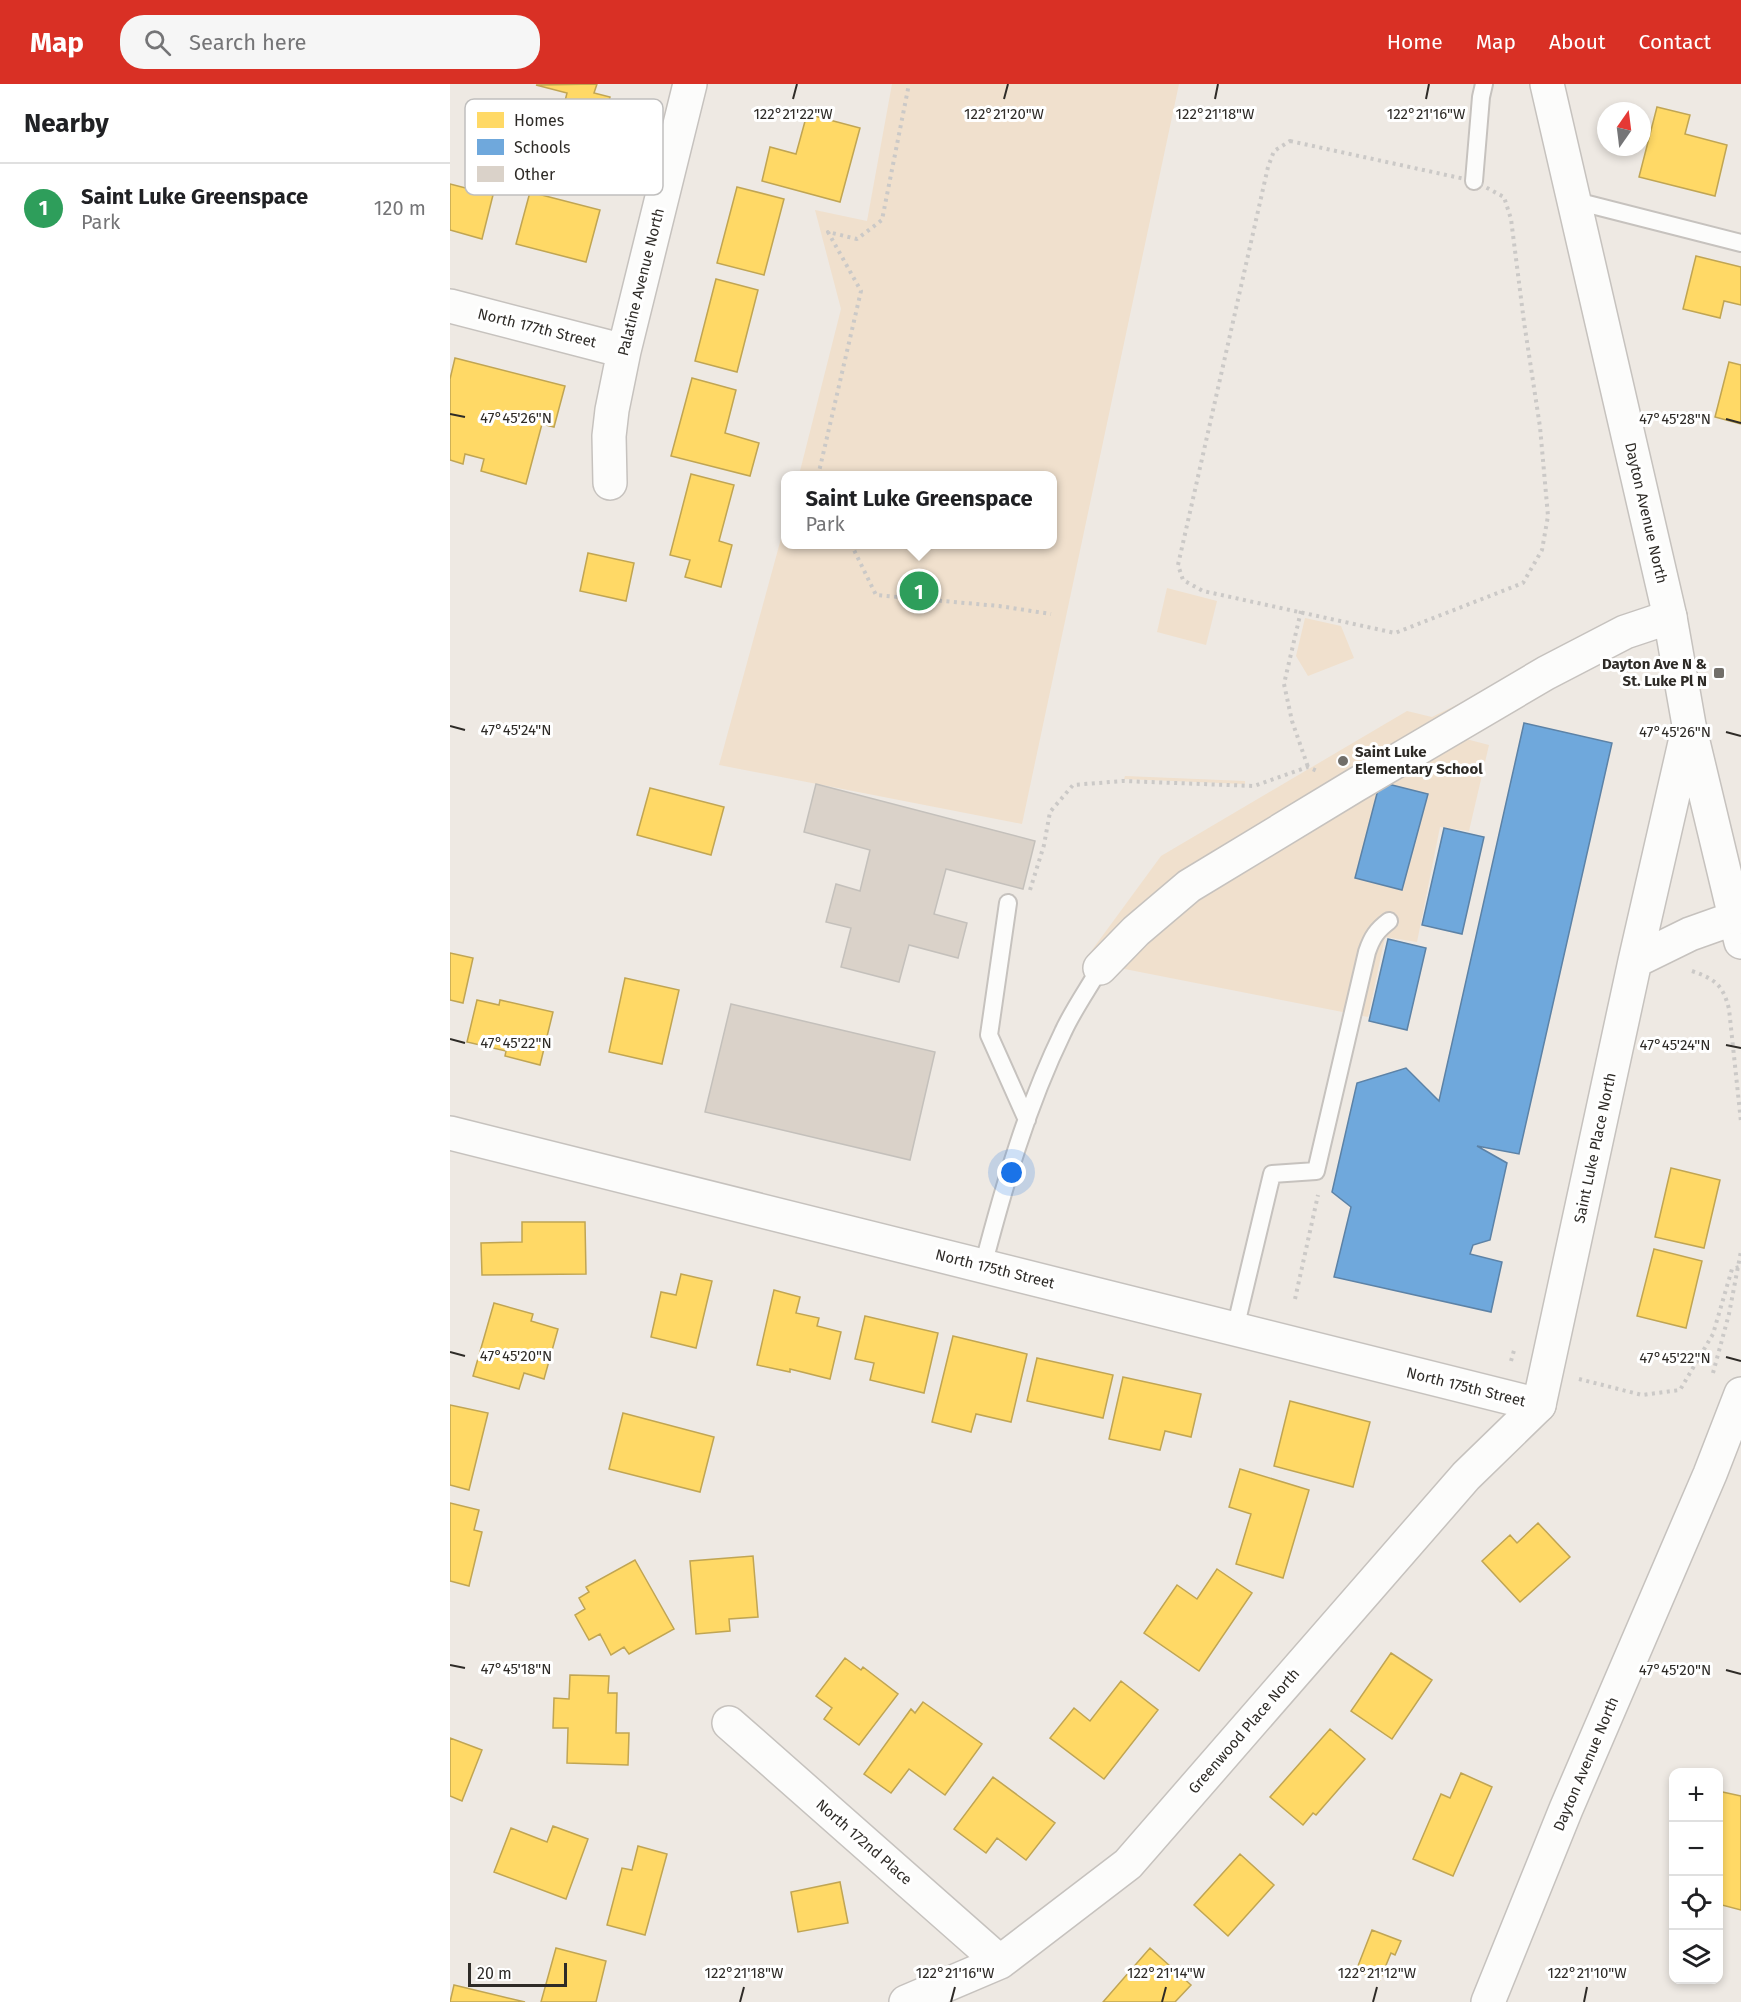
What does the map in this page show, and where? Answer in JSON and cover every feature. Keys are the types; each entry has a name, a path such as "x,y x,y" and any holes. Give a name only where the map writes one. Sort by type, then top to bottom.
{"street":[{"name":"Palatine Avenue North","path":"663,193 690,84"},
{"name":"Dayton Avenue North","path":"1547,84 1670,617 1689,725 1738,930"},
{"name":"Palatine Avenue North","path":"610,483 609,435 612,410 624,351 663,195"},
{"name":"North 177th Street","path":"450,306 624,351"},
{"path":"1100,968 1136,931 1189,886 1546,674 1625,632 1670,617"},
{"name":"Saint Luke Place North","path":"1539,1405 1635,961 1689,725"},
{"path":"1635,961 1690,934 1738,930"},
{"name":"North 175th Street","path":"450,1133 1539,1405"},
{"name":"Dayton Avenue North","path":"1488,2002 1566,1809 1710,1474 1741,1394"},
{"name":"Greenwood Place North","path":"906,2002 1000,1962 1128,1864 1466,1476 1539,1405"},
{"name":"North 172nd Place","path":"729,1723 1000,1962"}],"lane":[{"path":"1474,181 1484,84"},
{"path":"1572,200 1741,243"},
{"path":"1008,903 989,1035 1027,1119"},
{"path":"1234,1329 1272,1174 1316,1171 1367,952 1372,937 1389,921"},
{"path":"982,1266 1000,1200 1041,1081 1064,1029 1100,968"}],"path":[{"path":"819,471 861,291 828,232 857,239 882,220 909,84"},
{"path":"1290,141 1474,181 1504,196 1511,219 1540,427 1548,516 1542,550 1522,583 1395,633 1301,611 1203,591 1183,580 1178,565 1266,179 1274,151 1290,141"},
{"path":"853,549 876,596 999,606 1051,614"},
{"path":"1008,903 1029,891 1044,845 1050,812 1073,785 1123,782 1254,786 1308,767 1292,721 1284,684 1301,611"},
{"path":"1684,971 1708,977 1725,992 1729,1009 1741,1122"},
{"path":"1295,1299 1321,1184 1316,1171"},
{"path":"1572,1377 1642,1395 1680,1390 1713,1334 1732,1269 1739,1266"}],"shaded area":[{"path":"892,84 1179,84 1022,824 719,765 781,539 781,549 1057,549 1057,471 800,471 841,309 815,210 867,221"},
{"path":"1167,588 1217,601 1206,645 1157,632"},
{"path":"1305,618 1341,626 1354,658 1308,676 1296,656"},
{"path":"1507,680 1466,739 1489,745 1469,831 1440,827 1417,942 1385,937 1368,1017 1084,961 1161,856 1407,711 1432,717"},
{"path":"1125,776 1245,781 1245,784 1124,779"}],"building: Homes":[{"path":"597,84 594,93 610,97 609,99 566,99 567,93 536,85"},
{"path":"1657,107 1690,115 1685,134 1727,145 1715,196 1639,177 1644,156 1651,156 1651,130"},
{"path":"807,114 860,128 840,202 762,181 770,147 796,154"},
{"path":"450,184 465,188 465,195 493,195 482,239 450,230"},
{"path":"737,187 784,199 764,275 717,263"},
{"path":"529,195 542,195 600,210 586,262 516,244"},
{"path":"1696,256 1741,267 1741,305 1724,301 1720,318 1683,309"},
{"path":"716,279 758,290 737,372 695,361"},
{"path":"455,358 565,386 554,427 542,424 526,484 481,471 484,459 465,454 463,464 450,460 450,379"},
{"path":"1729,362 1741,365 1741,424 1715,417"},
{"path":"692,378 736,390 725,433 759,443 750,476 671,456"},
{"path":"691,474 734,485 719,541 732,545 721,587 685,577 690,560 670,555"},
{"path":"588,553 634,563 626,601 580,591"},
{"path":"650,788 724,807 711,855 637,835"},
{"path":"450,953 473,958 463,1003 450,1000"},
{"path":"625,978 679,990 662,1064 609,1052"},
{"path":"477,1000 499,1005 500,1000 553,1012 540,1065 505,1056 506,1051 467,1042"},
{"path":"1671,1168 1720,1180 1704,1248 1655,1237"},
{"path":"522,1222 585,1222 586,1274 482,1275 481,1243 522,1242"},
{"path":"1654,1249 1702,1261 1686,1328 1637,1316"},
{"path":"681,1274 712,1281 696,1348 651,1337 661,1292 676,1295"},
{"path":"774,1290 800,1297 796,1313 819,1318 817,1326 841,1332 830,1379 790,1369 790,1372 757,1365"},
{"path":"494,1303 533,1314 531,1321 558,1329 544,1379 524,1373 519,1389 473,1376"},
{"path":"865,1316 938,1333 924,1393 870,1380 874,1363 855,1359"},
{"path":"953,1336 1027,1354 1011,1422 976,1414 971,1432 932,1422"},
{"path":"1037,1358 1113,1375 1103,1418 1027,1401"},
{"path":"1123,1377 1201,1394 1191,1437 1165,1431 1160,1450 1109,1439"},
{"path":"1290,1401 1370,1422 1353,1487 1274,1466"},
{"path":"450,1405 488,1413 469,1490 450,1485"},
{"path":"623,1413 714,1437 700,1492 609,1469"},
{"path":"1240,1469 1309,1490 1283,1578 1236,1564 1251,1514 1229,1507"},
{"path":"450,1503 479,1510 474,1530 482,1532 469,1586 450,1581"},
{"path":"1538,1523 1570,1557 1520,1602 1482,1561 1510,1535 1517,1543"},
{"path":"753,1556 758,1617 729,1619 730,1631 696,1634 690,1561"},
{"path":"635,1560 674,1629 629,1654 624,1647 611,1655 600,1634 589,1640 575,1615 585,1609 579,1598 589,1592 586,1587"},
{"path":"1217,1569 1252,1593 1199,1671 1144,1633 1177,1585 1197,1599"},
{"path":"1391,1653 1432,1680 1392,1739 1351,1711"},
{"path":"845,1658 861,1670 863,1667 898,1694 859,1745 824,1719 832,1708 816,1696"},
{"path":"570,1675 609,1676 608,1693 617,1693 616,1733 629,1733 628,1765 567,1763 568,1728 553,1728 554,1698 569,1699"},
{"path":"1121,1681 1158,1710 1104,1779 1050,1738 1074,1708 1090,1721"},
{"path":"923,1702 982,1744 945,1795 909,1769 891,1793 864,1774 911,1709 915,1713"},
{"path":"1330,1729 1365,1759 1316,1815 1313,1813 1303,1825 1270,1797"},
{"path":"450,1738 482,1750 462,1801 450,1796"},
{"path":"1461,1773 1492,1787 1453,1876 1413,1859 1441,1794 1450,1798"},
{"path":"993,1777 1055,1823 1026,1860 997,1838 986,1853 954,1829"},
{"path":"1723,1792 1741,1796 1741,1910 1723,1905"},
{"path":"553,1826 588,1839 566,1899 494,1872 511,1828 547,1842"},
{"path":"638,1846 667,1854 645,1935 607,1925 622,1868 632,1870"},
{"path":"1240,1854 1274,1885 1228,1936 1194,1905"},
{"path":"840,1882 848,1923 798,1932 791,1892"},
{"path":"1372,1930 1401,1941 1395,1955 1391,1953 1380,1980 1356,1971"},
{"path":"556,1948 606,1961 596,2002 541,2002"},
{"path":"1150,1948 1191,1985 1175,2002 1103,2002"},
{"path":"454,1985 525,2002 450,2002"}],"building: Schools":[{"path":"1524,723 1612,743 1519,1154 1477,1146 1507,1163 1490,1240 1473,1245 1470,1254 1502,1262 1491,1312 1334,1277 1351,1207 1332,1192 1357,1083 1406,1068 1439,1101"},
{"path":"1380,782 1428,794 1402,890 1355,878"},
{"path":"1444,828 1484,837 1462,934 1422,925"},
{"path":"1388,939 1426,948 1407,1030 1369,1021"}],"building: Other":[{"path":"816,784 1035,841 1023,889 946,869 934,914 967,923 958,958 909,945 899,982 841,967 851,928 826,922 836,884 860,891 870,850 804,832"},
{"path":"731,1004 935,1052 910,1160 705,1112"}],"place":[{"name":"Saint Luke Greenspace","path":"919,591"},
{"name":"Dayton Ave N & St. Luke Pl N","path":"1719,673"},
{"name":"Saint Luke Elementary School","path":"1343,761"}]}
